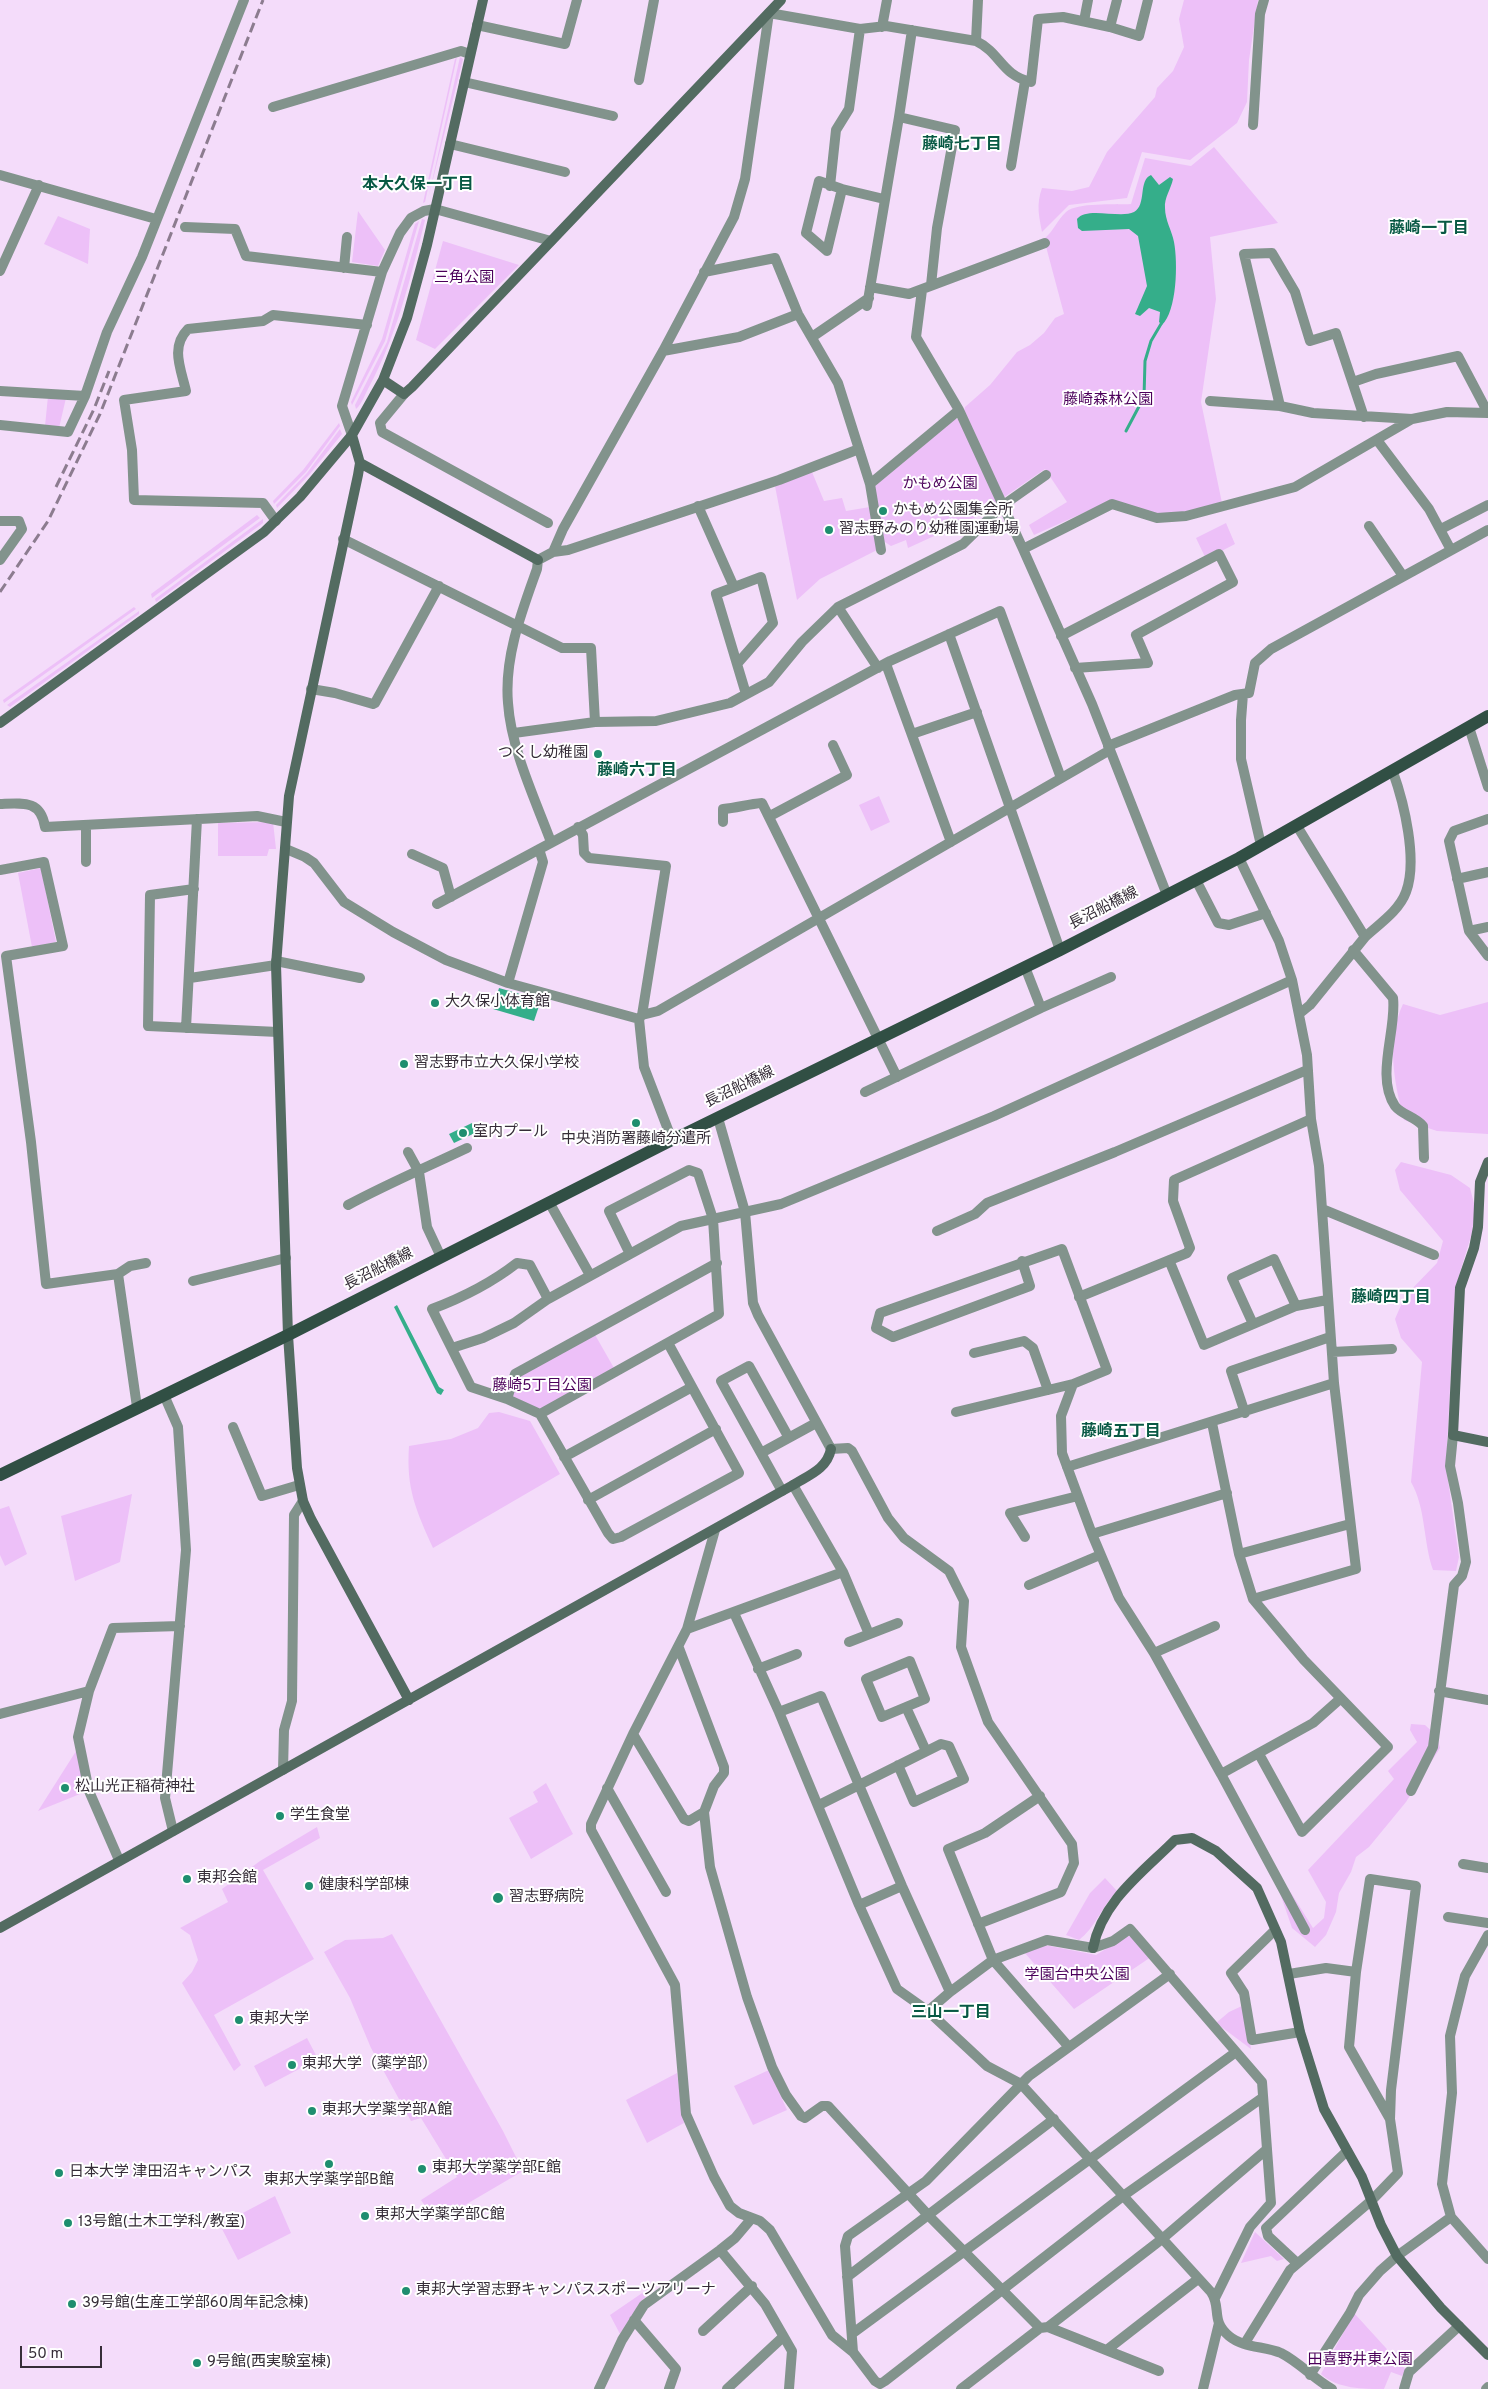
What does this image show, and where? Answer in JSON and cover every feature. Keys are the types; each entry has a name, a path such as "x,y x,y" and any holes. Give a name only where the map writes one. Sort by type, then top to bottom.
{"main road":[{"name":"長沼船橋線","path":"0,1475 288,1335 672,1140 1060,950 1297,826 1488,716"}],"street":[{"path":"0,425 68,432 85,396 107,332 142,257 244,0"},
{"path":"0,723 238,552 276,521 315,481 352,435 384,380 407,318 435,209 483,0"},
{"path":"477,25 565,44 576,0"},
{"path":"639,80 654,0"},
{"path":"548,523 382,432 380,423 404,394 781,0"},
{"path":"882,27 887,0"},
{"path":"976,41 978,0"},
{"path":"1084,21 1088,0"},
{"path":"1110,27 1117,0"},
{"path":"769,13 860,29 882,27 912,30 976,41 988,47 1011,75 1031,82 1038,19 1063,16 1140,36 1148,0"},
{"path":"1253,125 1260,14 1264,0"},
{"path":"552,552 663,351 734,217 745,179 769,13"},
{"path":"830,186 836,130 848,109 860,29"},
{"path":"869,297 912,30"},
{"path":"273,107 461,51 470,54"},
{"path":"1011,166 1026,81"},
{"path":"464,82 613,116"},
{"path":"898,117 955,130 937,228 931,285"},
{"path":"450,144 565,172"},
{"path":"0,175 156,219"},
{"path":"842,190 827,251 806,233 819,181 842,190 884,199"},
{"path":"0,271 40,185"},
{"path":"408,1700 311,1519 303,1501 299,1485 288,1335 276,963 286,849 286,822 311,689 360,463 342,406 382,272 400,232 411,218 424,211 435,209 551,240"},
{"path":"185,226 235,229 246,256 382,272"},
{"path":"344,268 347,237"},
{"path":"812,337 869,297 910,294 1045,243"},
{"path":"1280,406 1244,254 1272,253 1295,292 1310,341 1336,333 1364,417"},
{"path":"704,272 775,258 798,314 838,383 870,484 881,550"},
{"path":"922,290 916,337 959,410 1023,549 1109,748 1167,895"},
{"path":"663,351 739,337 798,314"},
{"path":"276,521 263,503 134,500 132,450 124,400 186,390 177,352 181,335 188,329 263,321 273,315 367,325"},
{"path":"1210,401 1280,406 1313,413 1364,417 1412,419 1447,412 1488,413 1458,356 1376,374 1353,382"},
{"path":"384,380 404,394"},
{"path":"0,392 85,396"},
{"path":"870,484 959,410"},
{"path":"1023,549 1112,504 1157,518 1186,516 1295,487 1412,419"},
{"path":"1377,440 1429,509 1451,550"},
{"path":"538,560 552,552 568,550 779,480 859,449"},
{"path":"360,463 538,560"},
{"path":"514,733 595,722 656,721 730,703 769,682 802,642 838,607 962,544 1002,506 1046,476"},
{"path":"1441,529 1488,505"},
{"path":"698,506 734,588"},
{"path":"0,521 19,521 22,529 0,560"},
{"path":"1369,526 1403,576"},
{"path":"286,849 314,863 344,902 393,932 446,960 508,984 640,1017 658,1011 1061,778 1109,748 1248,693 1256,663 1271,649 1488,530"},
{"path":"343,539 562,648 591,648 595,722"},
{"path":"1061,636 1219,554 1233,582 1136,636 1148,663 1075,668"},
{"path":"538,560 537,569 517,626 508,702 523,767 551,842"},
{"path":"737,664 773,623 761,578 716,594 737,664 746,694"},
{"path":"311,689 375,703 439,586"},
{"path":"838,607 882,666 912,734 951,842"},
{"path":"437,904 882,666 1000,611 1061,778"},
{"path":"950,634 1060,950"},
{"path":"1243,694 1241,759 1261,845"},
{"path":"912,734 977,712"},
{"path":"1469,727 1487,782"},
{"path":"770,816 847,775 834,745"},
{"path":"1299,1014 1310,1005 1364,937 1395,910 1406,893 1409,876 1407,825 1393,772"},
{"path":"0,804 18,803 35,806 44,816 45,827 257,816 286,822"},
{"path":"722,822 723,809 738,808 743,804 762,803 897,1077"},
{"path":"186,1028 197,819"},
{"path":"1488,820 1454,831 1449,841 1469,931 1488,956"},
{"path":"86,825 86,862"},
{"path":"1297,826 1364,937"},
{"path":"578,827 583,835 584,853 589,858 666,866 640,1017 644,1067 672,1140"},
{"path":"508,984 543,862 538,849"},
{"path":"412,854 443,868 451,897"},
{"path":"1238,858 1279,941 1292,980 1299,1014 1307,1070 1311,1119 1319,1166 1334,1383 1356,1569 1253,1598"},
{"path":"0,870 44,862 63,946 6,956 31,1142 46,1284 118,1274 130,1266 146,1263"},
{"path":"1457,879 1488,872"},
{"path":"1196,880 1218,923 1229,925 1266,913"},
{"path":"194,889 150,895 148,1026 278,1032"},
{"path":"1469,931 1488,927"},
{"path":"1353,950 1393,998 1394,1008 1387,1050 1391,1096 1398,1108 1423,1126 1424,1158"},
{"path":"190,978 276,963 360,978"},
{"path":"1025,967 1042,1008"},
{"path":"865,1092 1111,977"},
{"path":"452,1348 483,1338 514,1323 548,1299 681,1226 781,1204 994,1116 1292,980"},
{"path":"937,1231 975,1214 987,1203 1115,1152 1307,1070"},
{"path":"0,1928 119,1860 715,1530 824,1466 829,1459 831,1449 753,1303 745,1212 718,1118"},
{"path":"1079,1297 1187,1253 1190,1248 1173,1201 1174,1180 1311,1119"},
{"path":"348,1205 384,1186 419,1172 467,1148"},
{"path":"408,1152 419,1172 427,1227 441,1256"},
{"path":"1411,1791 1433,1747 1454,1586 1462,1576 1466,1562 1458,1503 1450,1466 1460,1288 1474,1248 1478,1227 1480,1182 1488,1162"},
{"path":"540,1414 719,1314 713,1219 698,1173 689,1170 609,1211 630,1254"},
{"path":"549,1202 590,1275"},
{"path":"1322,1209 1434,1255"},
{"path":"956,1412 1073,1384 1107,1370 1062,1249 1022,1261 880,1313 876,1328 893,1336 1030,1286 1022,1261"},
{"path":"193,1281 286,1258"},
{"path":"1253,1324 1232,1278 1274,1259 1296,1306"},
{"path":"1169,1260 1204,1345 1296,1306 1327,1300"},
{"path":"548,1299 530,1265 517,1263 493,1282 466,1296 432,1309 471,1387 507,1399 540,1414 588,1500 608,1533 614,1539 739,1473 668,1343"},
{"path":"507,1399 515,1374 716,1263"},
{"path":"118,1274 137,1407"},
{"path":"1245,1413 1231,1371 1330,1337"},
{"path":"974,1353 1024,1341 1033,1348 1048,1390"},
{"path":"1332,1352 1392,1349"},
{"path":"782,1491 721,1381 749,1366 789,1438"},
{"path":"1067,1467 1245,1413 1334,1383"},
{"path":"1073,1384 1062,1416 1062,1453 1100,1556 1119,1598 1154,1653 1305,1930"},
{"path":"564,1458 692,1387"},
{"path":"164,1395 178,1427 186,1550 165,1798 173,1831"},
{"path":"761,1453 816,1423"},
{"path":"1212,1423 1239,1554 1253,1598 1304,1660 1388,1747 1302,1832 1258,1754"},
{"path":"233,1427 262,1496 299,1485"},
{"path":"588,1500 716,1430"},
{"path":"1453,1435 1488,1442"},
{"path":"831,1449 848,1448 852,1451 888,1518 898,1531 904,1538 949,1571 964,1601 961,1647 988,1722 1072,1844 1074,1863 1061,1892 978,1924"},
{"path":"792,1485 843,1572 869,1634"},
{"path":"1092,1534 1226,1494"},
{"path":"1025,1537 1010,1514 1078,1496"},
{"path":"282,1770 284,1730 292,1701 294,1514 303,1501"},
{"path":"1239,1554 1350,1524"},
{"path":"715,1530 687,1629 679,1648 632,1734 591,1824 591,1830 675,1985 686,2114 714,2177 730,2206 760,2221 770,2230 832,2335 853,2352 875,2381 882,2386 1002,2289 1124,2196 1262,2098"},
{"path":"1028,1585 1100,1556"},
{"path":"687,1629 843,1572"},
{"path":"734,1613 779,1712 859,1905 897,1989 928,2011 987,2066 1021,2084 1215,2298"},
{"path":"849,1642 898,1623"},
{"path":"119,1860 89,1791 78,1737 89,1691 113,1628 180,1626"},
{"path":"1154,1653 1215,1626"},
{"path":"679,1648 724,1767 724,1773 714,1786 704,1812 710,1868 748,1997 772,2067 786,2095 801,2116 805,2118 822,2106 828,2106 928,2215 1044,2328 1108,2350 1159,2371"},
{"path":"758,1669 797,1654"},
{"path":"910,1661 925,1700 906,1708 882,1717 866,1679 910,1661"},
{"path":"1439,1690 1488,1700"},
{"path":"0,1714 89,1691"},
{"path":"779,1712 820,1696 950,1992"},
{"path":"1221,1774 1313,1723 1340,1699"},
{"path":"906,1708 926,1751"},
{"path":"632,1734 684,1819 689,1821 704,1812"},
{"path":"819,1805 859,1786 898,1765 941,1744 949,1746 964,1779 914,1802 898,1765"},
{"path":"607,1788 666,1892"},
{"path":"1040,1796 985,1833 948,1849 993,1960 1068,2046"},
{"path":"1092,1948 1096,1930 1110,1905 1175,1840 1192,1838 1216,1851 1257,1888 1281,1942 1300,2032 1324,2109 1372,2200 1381,2225 1397,2256 1459,2326 1488,2355"},
{"path":"1463,1864 1488,1868"},
{"path":"1245,2343 1297,2263 1372,2200 1398,2174 1390,2118 1391,2090 1416,1886 1370,1879 1356,1972 1349,2047 1390,2118"},
{"path":"859,1905 902,1886"},
{"path":"1448,1917 1488,1923"},
{"path":"928,2011 993,1960 1047,1940 1092,1948 1112,1941 1130,1929 1262,2082 1271,2203 1250,2227 1215,2298 1215,2314 1219,2323 1230,2337 1281,2353 1332,2389"},
{"path":"1275,1930 1231,1972 1244,1993 1252,2040 1300,2032"},
{"path":"1488,1935 1465,1976 1450,2036 1452,2093 1442,2184 1451,2217 1488,2259"},
{"path":"1289,1974 1326,1968 1356,1972"},
{"path":"853,2352 845,2246 848,2236 909,2195 926,2181 1021,2084 1068,2046 1170,1974"},
{"path":"853,2333 1236,2052"},
{"path":"847,2277 1054,2119"},
{"path":"961,2389 1162,2239 1266,2150"},
{"path":"1297,2263 1268,2236 1266,2228 1347,2151"},
{"path":"1310,2375 1350,2313 1359,2295 1397,2256 1451,2217"},
{"path":"599,2389 634,2320 644,2305 735,2238 752,2218"},
{"path":"720,2250 752,2286 792,2351 789,2389"},
{"path":"1108,2350 1198,2280"},
{"path":"703,2331 752,2286"},
{"path":"634,2320 676,2369 669,2389"},
{"path":"1203,2389 1219,2323"},
{"path":"1404,2389 1409,2372 1459,2326"},
{"path":"727,2389 783,2337"}],"green space":[{"path":"1184,0 1258,0 1249,60 1247,102 1237,123 1190,160 1142,152 1127,198 1069,205 1042,232 1039,205 1042,188 1072,191 1089,187 1107,152 1155,97 1157,88 1173,71 1184,47 1179,19"},
{"path":"457,57 425,202 423,203 455,59"},
{"path":"460,57 463,59 428,199"},
{"name":"藤崎森林公園","path":"1214,147 1278,223 1210,237 1216,299 1201,402 1222,503 1188,512 1157,515 1110,501 1034,535 1029,525 1067,502 1045,469 1003,498 964,412 965,407 990,385 1017,352 1030,345 1044,333 1055,318 1064,314 1044,239 1063,215 1071,209 1079,207 1131,204 1145,158 1191,166"},
{"path":"358,211 385,250 378,266 352,262"},
{"path":"58,216 90,229 88,264 44,244"},
{"path":"422,219 425,220 409,284 388,347 362,402 356,409 355,405 387,342"},
{"path":"419,221 385,341 352,405 351,402 382,339 415,224"},
{"name":"三角公園","path":"443,241 519,265 435,349 416,340"},
{"path":"48,396 66,398 59,428 45,426"},
{"name":"かもめ公園","path":"955,419 959,419 964,427 997,502 993,509 908,548 906,540 891,546 882,540 874,487"},
{"path":"339,423 340,426 306,472 274,504 273,501 303,470"},
{"path":"340,429 342,434 309,475 277,508 276,505 307,473"},
{"name":"習志野みのり幼稚園運動場","path":"812,472 824,501 842,498 846,511 870,507 877,550 820,579 797,600 775,486"},
{"path":"257,515 260,518 152,598 151,594"},
{"path":"263,519 263,523 156,602 155,599"},
{"path":"1226,523 1235,544 1206,559 1196,538"},
{"path":"134,607 136,609 4,703 3,700"},
{"path":"139,611 139,614 10,707 7,705"},
{"path":"879,796 890,822 871,831 859,805"},
{"path":"273,822 276,849 269,849 267,856 218,856 218,823"},
{"path":"41,868 56,942 32,947 18,873"},
{"path":"1488,1002 1488,1134 1437,1131 1404,1120 1397,1091 1393,1061 1395,1032 1403,1004 1440,1015"},
{"path":"1401,1162 1451,1175 1470,1188 1476,1211 1471,1236 1455,1289 1446,1466 1459,1557 1456,1571 1433,1570 1427,1548 1422,1514 1411,1482 1422,1362 1401,1338 1395,1319 1405,1296 1437,1263 1443,1241 1400,1190 1395,1170"},
{"name":"藤崎5丁目公園","path":"594,1333 614,1368 540,1414 510,1397 516,1377"},
{"path":"499,1412 530,1421 560,1474 433,1548 422,1522 411,1487 408,1461 409,1446 451,1439 478,1428 489,1413"},
{"path":"132,1494 120,1562 75,1581 61,1516"},
{"path":"9,1506 27,1554 5,1566 0,1555 0,1509"},
{"path":"1411,1724 1425,1725 1437,1736 1440,1748 1406,1802 1369,1847 1356,1857 1351,1872 1339,1893 1336,1912 1326,1935 1315,1947 1292,1928 1280,1893 1288,1888 1313,1928 1324,1918 1326,1902 1308,1870 1394,1779 1388,1771 1417,1742 1410,1730"},
{"path":"78,1748 85,1792 38,1811"},
{"path":"546,1783 573,1834 531,1859 509,1818 538,1802 533,1792"},
{"path":"317,1827 320,1838 263,1870 314,1959 214,2015 241,2065 234,2071 182,1983 192,1972 198,1960 190,1935 180,1928 228,1902 222,1889 260,1861"},
{"path":"1105,1878 1117,1891 1085,1935 1079,1940 1066,1935 1090,1893"},
{"path":"392,1934 503,2131 523,2171 436,2222 421,2200 457,2177 421,2118 411,2121 371,2048 350,1998 324,1952 345,1940 383,1938"},
{"name":"学園台中央公園","path":"1127,1936 1134,1937 1151,1957 1074,2009 1024,1952 1045,1945 1096,1955"},
{"path":"1244,2005 1251,2049 1216,2023 1229,2012"},
{"path":"307,2038 318,2059 265,2087 254,2066"},
{"path":"769,2070 787,2110 753,2125 734,2086"},
{"path":"677,2073 684,2123 647,2143 626,2100"},
{"path":"275,2196 291,2233 238,2260 220,2225"},
{"path":"1255,2232 1284,2259 1277,2261 1271,2256 1241,2263"},
{"path":"651,2287 652,2292 641,2301 620,2334 610,2315"},
{"name":"田喜野井東公園","path":"1354,2313 1406,2370 1402,2376 1391,2372 1384,2389 1343,2385 1335,2383 1321,2374"}],"shaded area":[{"path":"1151,175 1159,185 1170,177 1173,179 1165,208 1173,238 1176,274 1171,309 1162,325 1159,322 1160,312 1149,308 1140,316 1135,314 1147,286 1138,236 1129,229 1082,231 1078,228 1077,219 1088,213 1128,214 1134,212 1140,204 1145,182"},
{"path":"499,988 541,1000 534,1021 493,1009"},
{"name":"室内プール","path":"472,1123 477,1132 454,1143 449,1134"},
{"path":"397,1305 439,1387 444,1390 441,1395 437,1393 394,1307"}],"waterway":[{"path":"1126,431 1144,397 1145,361 1151,341 1161,324"}],"railway":[{"path":"0,592 48,521 100,414 263,0"},
{"path":"56,487 94,409 109,371"}],"place":[{"name":"かもめ公園集会所","path":"883,511"},
{"name":"習志野みのり幼稚園運動場","path":"829,530"},
{"name":"つくし幼稚園","path":"598,754"},
{"name":"大久保小体育館","path":"435,1003"},
{"name":"習志野市立大久保小学校","path":"404,1064"},
{"name":"中央消防署藤崎分遣所","path":"636,1123"},
{"name":"室内プール","path":"463,1133"},
{"name":"松山光正稲荷神社","path":"65,1788"},
{"name":"学生食堂","path":"280,1816"},
{"name":"東邦会館","path":"187,1879"},
{"name":"健康科学部棟","path":"309,1886"},
{"name":"習志野病院","path":"498,1898"},
{"name":"東邦大学","path":"239,2020"},
{"name":"東邦大学（薬学部）","path":"292,2065"},
{"name":"東邦大学薬学部A館","path":"312,2111"},
{"name":"東邦大学薬学部B館","path":"329,2164"},
{"name":"東邦大学薬学部E館","path":"422,2169"},
{"name":"日本大学 津田沼キャンパス","path":"59,2173"},
{"name":"東邦大学薬学部C館","path":"365,2216"},
{"name":"13号館(土木工学科/教室)","path":"68,2223"},
{"name":"東邦大学習志野キャンパススポーツアリーナ","path":"406,2291"},
{"name":"39号館(生産工学部60周年記念棟)","path":"72,2304"},
{"name":"9号館(西実験室棟)","path":"197,2363"}],"district":[{"name":"藤崎七丁目","path":"962,146"},
{"name":"本大久保一丁目","path":"418,186"},
{"name":"藤崎一丁目","path":"1429,230"},
{"name":"藤崎六丁目","path":"637,772"},
{"name":"藤崎四丁目","path":"1391,1299"},
{"name":"藤崎五丁目","path":"1121,1433"},
{"name":"三山一丁目","path":"951,2014"}]}
